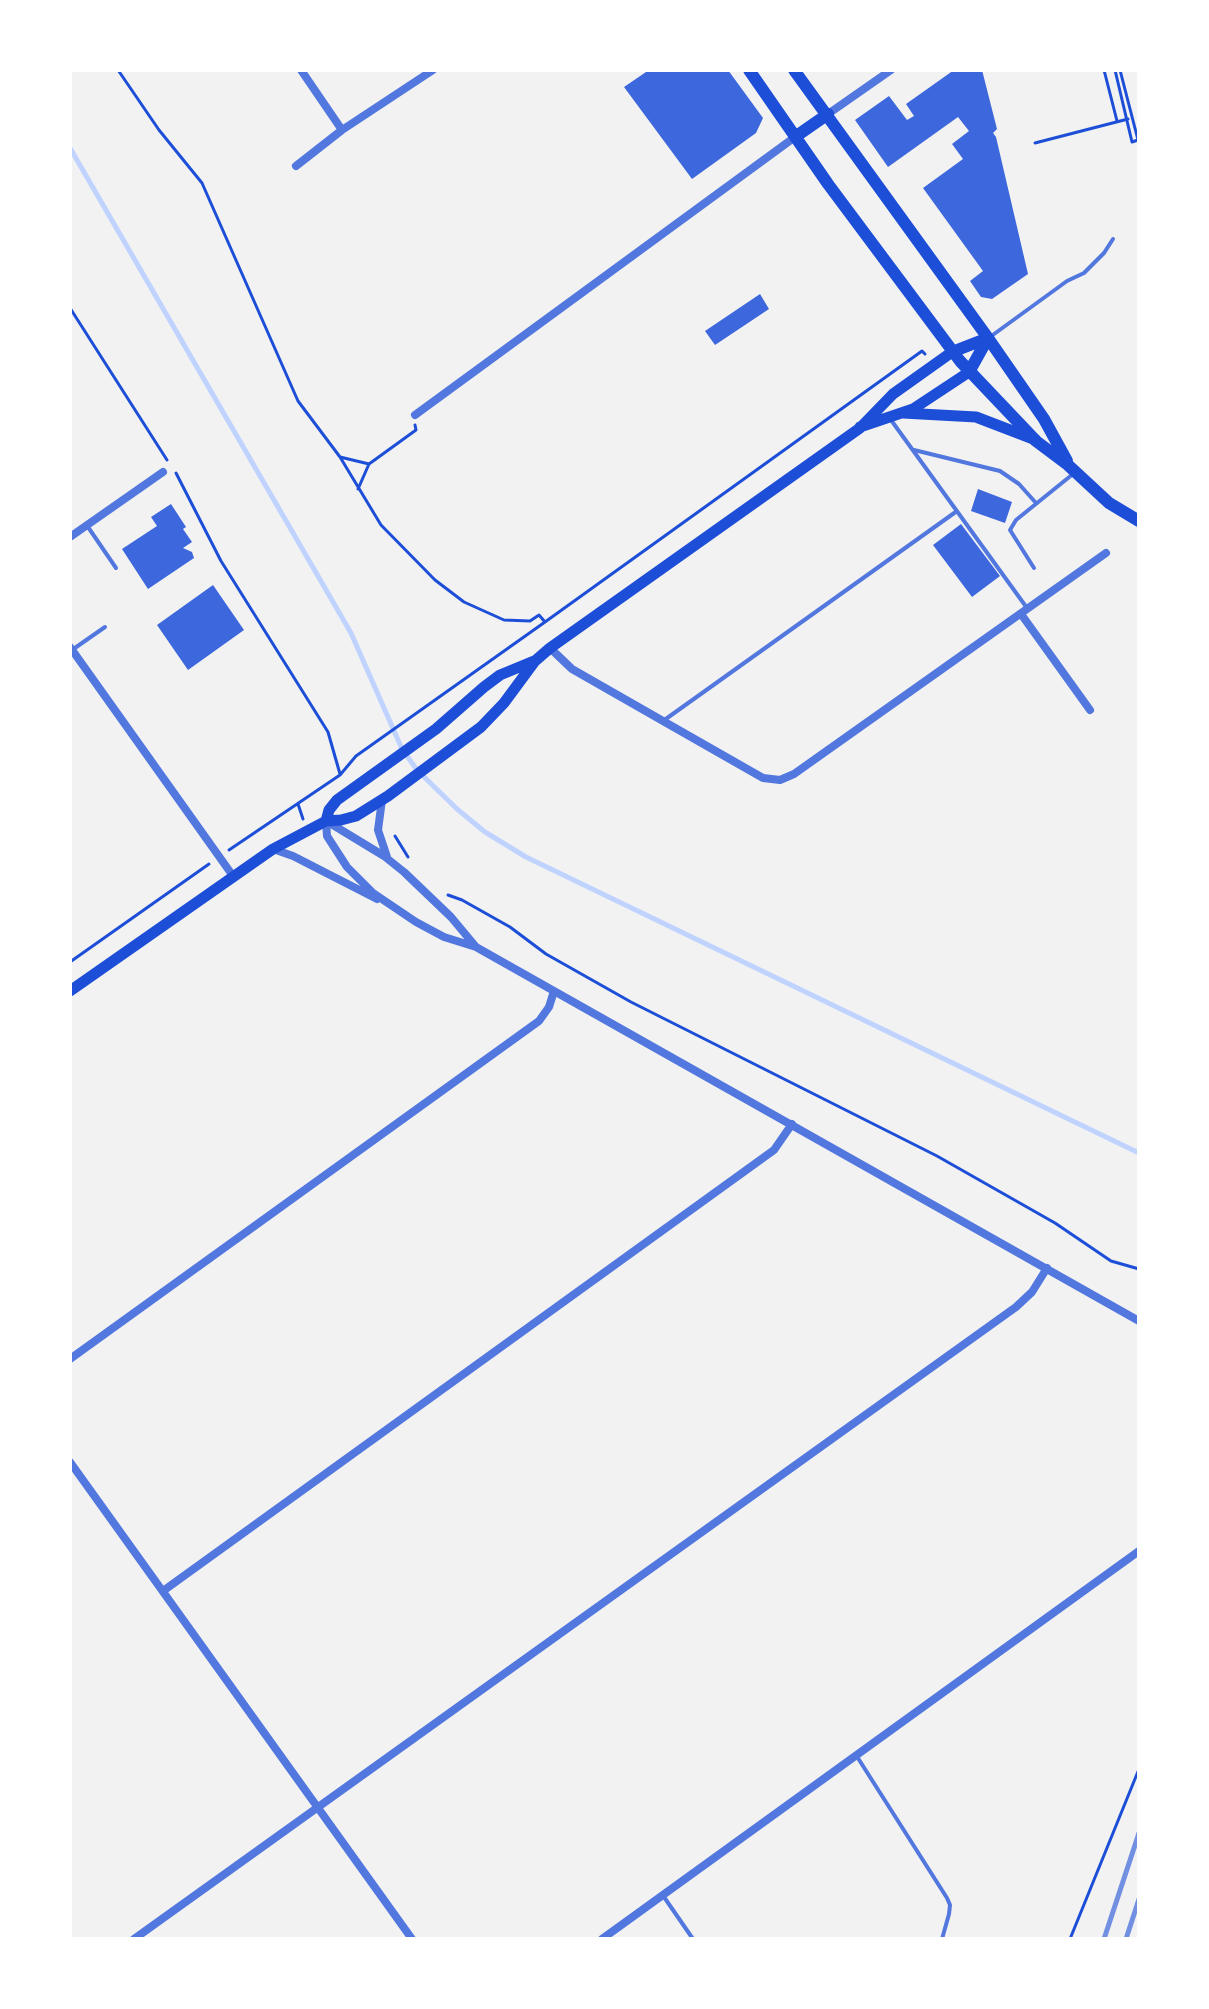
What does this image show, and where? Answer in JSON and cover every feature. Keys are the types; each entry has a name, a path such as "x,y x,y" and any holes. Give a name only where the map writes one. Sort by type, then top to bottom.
{"main road":[{"path":"749,70 969,372 1036,441 1109,503 1139,521"},
{"path":"794,70 988,338 1044,419 1072,469"},
{"path":"795,137 828,114"},
{"path":"70,991 273,849 326,821 348,818 385,798 453,749 504,703 535,661 550,648 860,428 886,400 952,352 988,338"},
{"path":"860,428 903,413 935,397 969,372 988,338"},
{"path":"903,413 976,417 1036,441"},
{"path":"326,821 337,800 436,729 491,681 535,661"}],"street":[{"path":"301,70 342,130"},
{"path":"296,166 342,130 433,70"},
{"path":"828,114 891,70"},
{"path":"415,415 795,137"},
{"path":"70,537 163,472"},
{"path":"550,648 572,669 763,778 784,779 1106,553"},
{"path":"1025,612 1090,710"},
{"path":"71,648 233,876"},
{"path":"385,798 378,830 390,860"},
{"path":"326,821 390,860 451,917 476,947"},
{"path":"326,821 327,836 347,867 392,907"},
{"path":"273,849 293,856 392,907 435,933 476,947 1139,1321"},
{"path":"70,1359 539,1021 549,1007 554,991"},
{"path":"163,1591 774,1150 792,1124"},
{"path":"134,1939 1016,1307 1032,1292 1047,1268"},
{"path":"70,1462 412,1939"},
{"path":"602,1939 1139,1551"}],"lane":[{"path":"988,338 1087,270 1113,239"},
{"path":"890,418 1025,612"},
{"path":"912,449 1000,471 1019,484 1036,503"},
{"path":"1034,568 1010,530 1016,520 1072,469"},
{"path":"663,721 957,511"},
{"path":"86,525 116,568"},
{"path":"71,648 105,627"},
{"path":"856,1755 947,1898 949,1914 942,1939"},
{"path":"663,1895 693,1939"}],"path":[{"path":"118,70 159,130 202,183 298,401 340,457 381,525 453,595 504,620 530,621 539,615 545,622"},
{"path":"1104,70 1117,122"},
{"path":"1035,143 1131,118 1118,71"},
{"path":"1118,71 1138,140 1132,142 1118,71"},
{"path":"70,308 176,473 221,561 328,732 340,775"},
{"path":"70,962 340,775 356,756 922,351 934,365"},
{"path":"358,489 369,464 416,430 415,415"},
{"path":"340,457 369,464"},
{"path":"392,828 401,849 414,863"},
{"path":"447,894 510,927 546,954 618,994 937,1156 1055,1223 1111,1261 1139,1269"},
{"path":"1070,1939 1139,1769"}],"building":[{"path":"649,70 728,70 763,118 756,133 692,179 624,87"},
{"path":"954,70 982,70 997,129 993,133 1028,274 992,299 981,297 970,281 983,271 923,188 963,159 952,144 969,131 958,117 888,167 855,120 889,96 907,120 914,116 906,104"},
{"path":"760,294 769,309 715,345 705,331"},
{"path":"978,489 1012,502 1005,523 971,511"},
{"path":"171,504 192,542 183,548 192,552 194,558 148,589 122,549 157,526 151,517"},
{"path":"961,524 1000,576 972,597 933,545"},
{"path":"213,585 244,630 188,670 157,625"}],"waterway":[{"path":"70,148 351,633 402,749 417,770 457,809 485,832 526,857 1139,1153"}],"railway":[{"path":"1104,1939 1139,1833"},
{"path":"1126,1939 1139,1899"}]}
